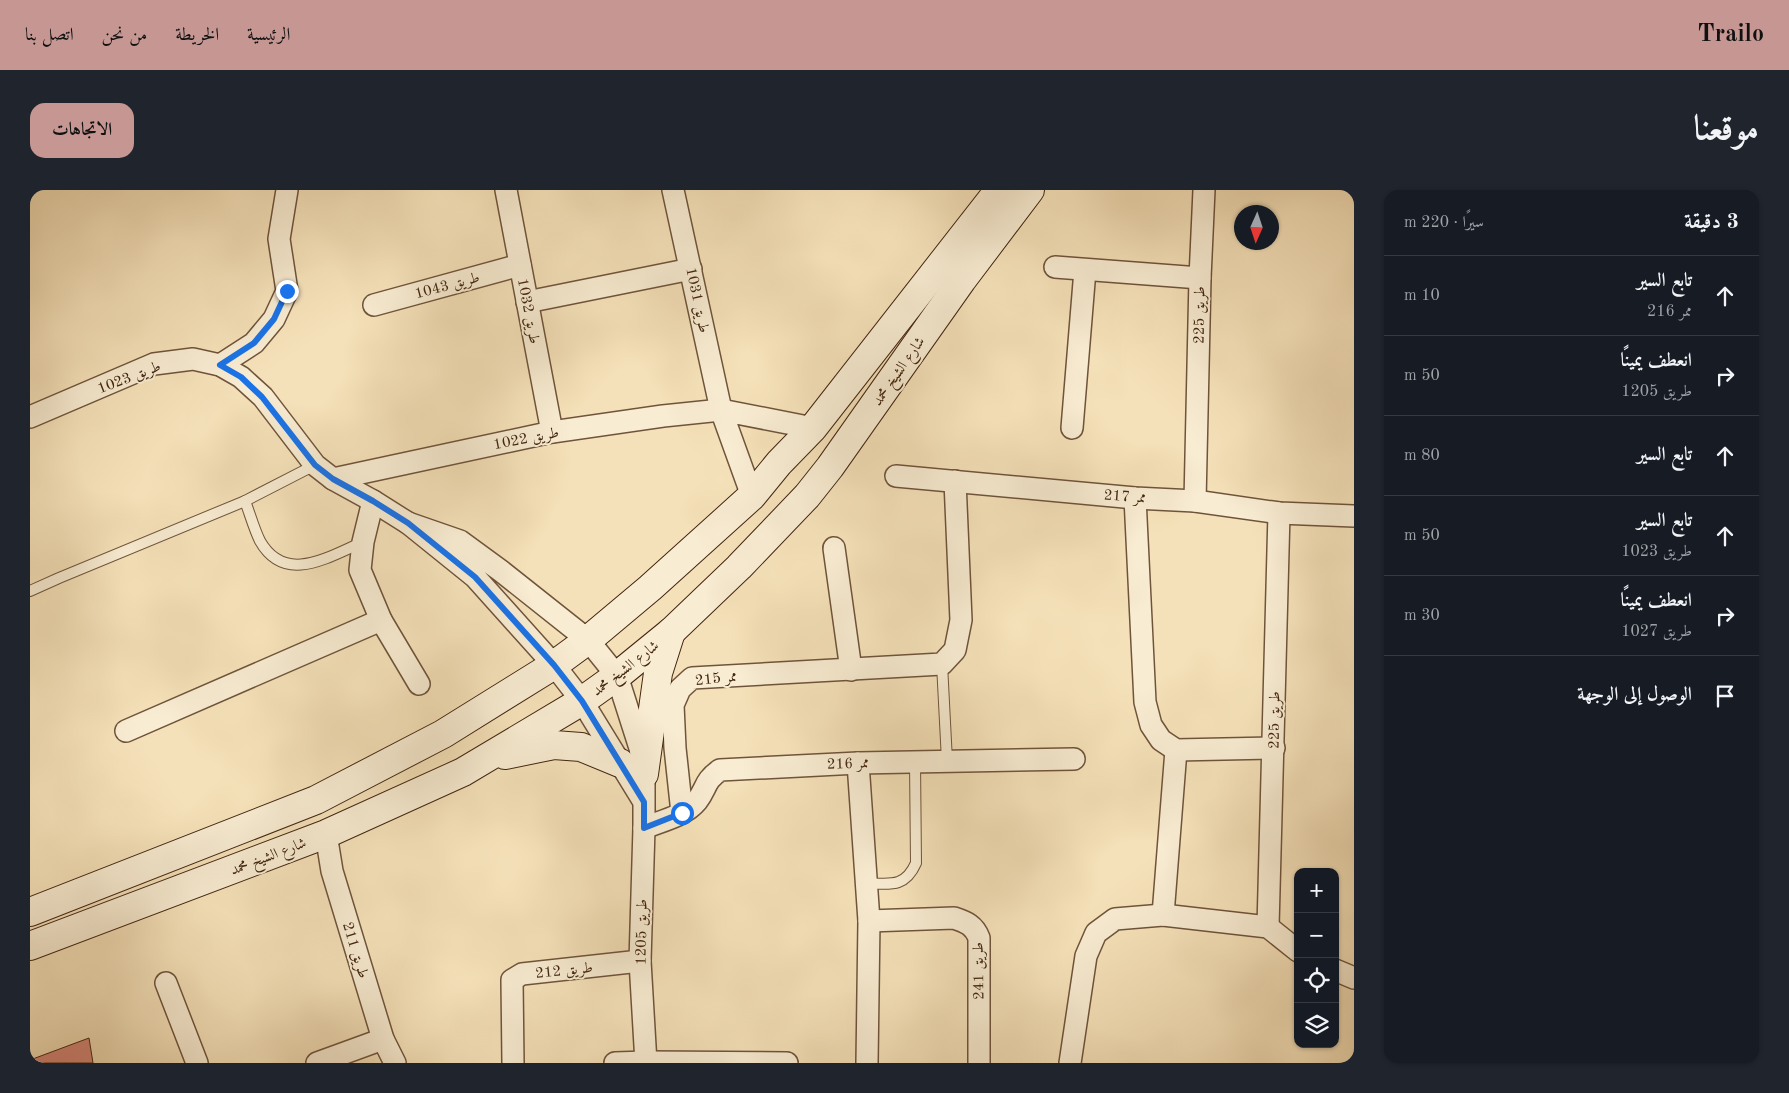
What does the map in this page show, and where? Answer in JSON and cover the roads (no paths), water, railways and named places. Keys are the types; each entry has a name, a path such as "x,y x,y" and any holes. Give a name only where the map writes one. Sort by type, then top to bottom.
{"street":[{"path":"220,365 254,343 274,319 287,291 279,239 287,190"},
{"name":"طريق 1031","path":"674,190 721,410"},
{"name":"شارع الشيخ محمد","path":"30,912 316,800 443,734 554,665 588,640 650,588 752,496 779,463 813,428 999,190"},
{"name":"شارع الشيخ محمد","path":"30,946 326,834 463,772 582,701 616,676 671,632 739,567 807,496 830,467 962,280 1030,190"},
{"name":"طريق 225","path":"1195,501 1204,190"},
{"name":"طريق 1032","path":"508,191 552,432"},
{"name":"طريق 1043","path":"374,305 520,265"},
{"name":"طريق 225","path":"1055,268 1200,278"},
{"path":"527,302 691,269"},
{"path":"1072,428 1085,270"},
{"name":"طريق 1023","path":"30,418 154,364 193,358 220,365 241,377 262,397 315,465 333,479"},
{"path":"721,410 752,496"},
{"name":"طريق 1022","path":"333,479 552,432 663,416 721,410 813,428"},
{"name":"ممر 217","path":"896,476 1135,498 1195,501 1280,513 1354,516"},
{"path":"333,479 408,523 475,577 554,665 632,769"},
{"path":"942,664 955,650 961,620 955,481"},
{"path":"1135,498 1146,702 1151,725 1161,740 1176,750 1274,748"},
{"path":"373,501 363,542 360,570 381,620 419,684"},
{"name":"طريق 225","path":"1268,926 1280,513"},
{"name":"طريق 1205","path":"408,523 460,541 501,571 588,640 616,676 640,748 632,769 644,802 640,961 646,1062"},
{"path":"834,548 851,670"},
{"path":"126,731 381,620"},
{"path":"632,769 671,632"},
{"name":"ممر 215","path":"682,813 675,748 673,704 680,689 692,678 942,664"},
{"path":"482,760 554,745 581,747 632,769"},
{"path":"1163,915 1176,750"},
{"name":"ممر 216","path":"644,828 682,813 696,802 710,778 720,770 858,762 1074,759"},
{"path":"858,762 868,920 867,1063"},
{"name":"طريق 211","path":"326,834 332,871 383,1039 395,1063"},
{"path":"1070,1063 1086,956 1096,933 1115,919 1163,915 1268,926 1294,948"},
{"name":"طريق 241","path":"868,920 954,918 967,922 976,929 979,938 979,1063"},
{"name":"طريق 212","path":"513,1063 512,980 522,974 640,961"},
{"path":"1339,972 1354,978"},
{"path":"166,983 197,1063"},
{"path":"317,1063 383,1039"},
{"path":"615,1063 787,1063"}],"lane":[{"path":"30,591 245,501 315,465"},
{"path":"245,501 260,540 270,555 282,563 298,566 324,559 363,542"},
{"path":"942,664 947,761"},
{"path":"866,883 889,884 902,882 912,872 916,863 916,762"}]}
